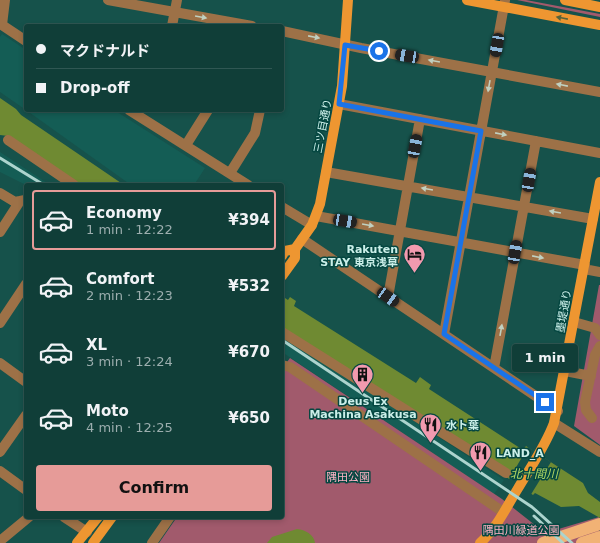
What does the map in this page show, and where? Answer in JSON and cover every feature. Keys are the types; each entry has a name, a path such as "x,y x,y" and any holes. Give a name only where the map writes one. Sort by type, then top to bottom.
{"highway":[{"path":"543,543 600,524"},
{"path":"582,543 600,537"}],"main road":[{"name":"三ツ目通り","path":"284,253 285,251 294,249 314,221 326,172 339,104 348,0"},
{"path":"467,0 504,3 600,25"},
{"path":"565,0 597,4"},
{"name":"墨堤通り","path":"480,543 494,527 540,453 558,411 600,182"},
{"name":"三ツ目通り","path":"284,273 295,258 294,249"},
{"path":"77,543 97,519"},
{"path":"93,543 111,519"}],"street":[{"path":"5,0 1,25 24,40"},
{"path":"108,0 174,12 226,24"},
{"path":"172,24 177,0"},
{"path":"444,334 504,3"},
{"path":"284,31 345,45 600,92"},
{"path":"339,104 600,153"},
{"path":"134,112 245,183"},
{"path":"186,146 207,112"},
{"path":"230,174 255,133 260,112"},
{"path":"388,297 420,119"},
{"path":"8,140 71,183"},
{"path":"494,368 536,141"},
{"path":"326,172 593,219"},
{"path":"0,193 15,202 23,201"},
{"path":"0,232 23,201"},
{"path":"284,208 314,221 399,231 461,242 515,252 584,267 600,272"},
{"path":"302,239 558,411"},
{"path":"0,323 24,287"},
{"path":"574,322 596,328 600,335"},
{"path":"284,333 506,473"},
{"path":"592,418 588,414 585,406 595,355 600,346"},
{"path":"0,363 24,381"},
{"path":"284,366 290,367 503,512"},
{"path":"565,371 591,376"},
{"path":"0,452 24,419"},
{"path":"554,423 600,452"},
{"path":"0,471 24,489"},
{"path":"0,541 27,519"},
{"path":"67,519 87,532"},
{"path":"152,543 169,519"}],"shaded area":[{"path":"2,34 24,49 24,109 0,92 0,37"},
{"path":"29,112 117,112 205,168 195,183 128,183"},
{"path":"0,152 47,183 24,184 0,172"},
{"path":"284,336 504,480 494,494 284,353"}],"green space":[{"path":"517,0 526,0 600,14 600,17"},
{"path":"600,285 600,445 574,426"},
{"name":"隅田公園","path":"290,358 502,499 545,533 599,517 600,543 159,543 176,519 284,519 284,366"}],"water":[{"path":"0,98 16,109 21,115 121,183 76,183 8,136 0,135"},
{"name":"北十間川","path":"284,297 288,300 290,297 296,301 294,306 416,383 420,377 431,385 429,389 523,450 526,446 583,483 588,493 600,502 600,518 579,506 561,507 535,493 533,495 284,328"},
{"path":"297,529 309,533 313,537 315,543 267,543 272,537"}],"pier":[{"path":"528,447 551,462 530,496 508,481"}],"railway":[{"path":"0,158 41,183"},
{"path":"284,341 532,507 572,543"},
{"path":"534,516 563,543"}],"place":[{"name":"Rakuten STAY 東京浅草","path":"414,274"},
{"name":"Deus Ex Machina Asakusa","path":"363,394"},
{"name":"水ト葉","path":"431,444"},
{"name":"LAND_A","path":"480,472"}],"route":[{"path":"379,51 345,45 344,69 339,104 481,131 444,334 545,402"}],"park label":[{"name":"隅田川緑道公園","path":"521,530"}]}
